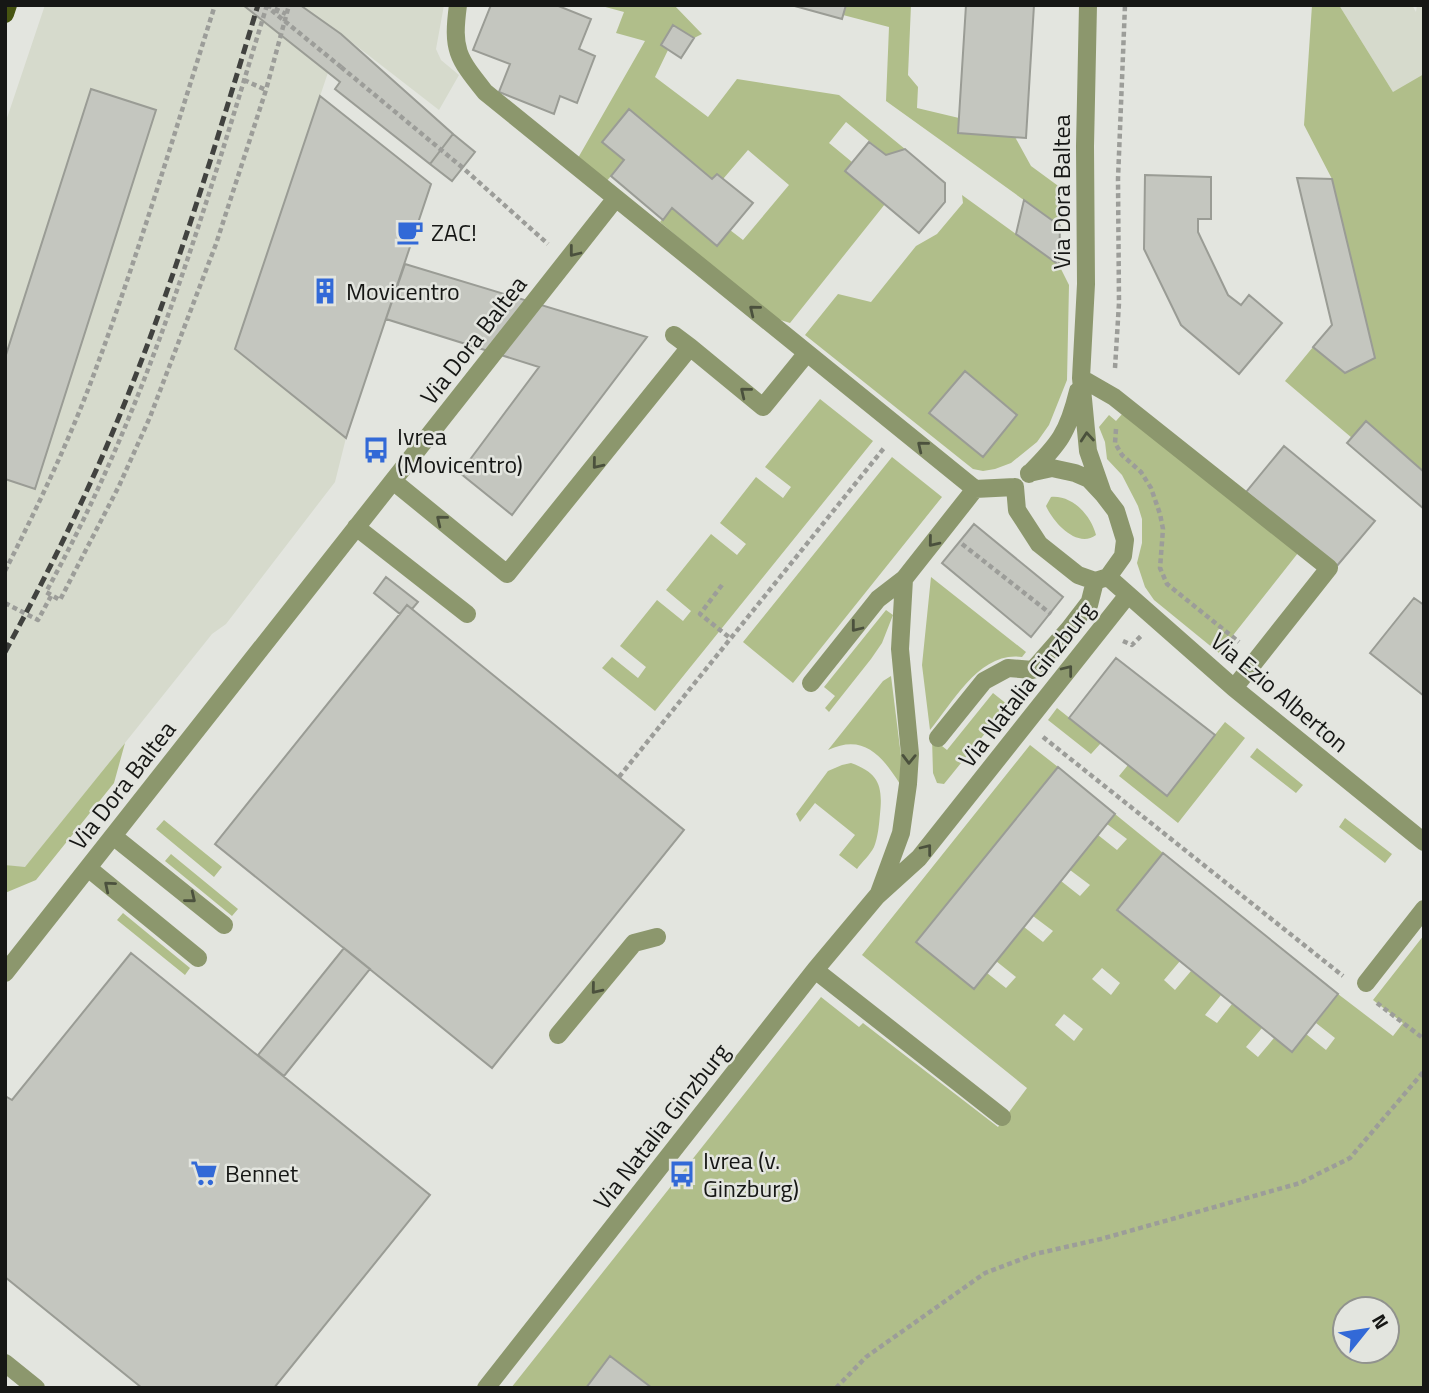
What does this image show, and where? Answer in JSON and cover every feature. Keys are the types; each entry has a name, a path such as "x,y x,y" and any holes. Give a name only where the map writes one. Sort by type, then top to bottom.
{"main road":[{"path":"5,15 8,5"}],"street":[{"path":"458,5 454,33 457,53 485,92 975,489 1015,486 1029,474 1052,468 1089,479 1116,511 1125,540 1124,556 1102,579 1089,605 1088,603 1033,670 1008,668 984,681 938,738"},
{"name":"Via Dora Baltea","path":"1088,5 1086,284 1081,378 1088,451 1104,494"},
{"name":"Via Dora Baltea","path":"5,973 616,198"},
{"path":"674,335 763,407 807,353"},
{"path":"393,481 507,574 690,347"},
{"path":"1081,378 1114,397 1329,568 1234,688"},
{"name":"Via Dora Baltea","path":"1029,474 1058,445 1072,417 1081,378"},
{"path":"1015,486 1017,510 1039,544 1078,575 1102,579"},
{"path":"811,683 878,599 904,579 975,489"},
{"path":"356,527 467,614"},
{"name":"Via Natalia Ginzburg","path":"877,896 901,832 911,754 900,649 904,579"},
{"name":"Via Ezio Alberton","path":"1102,579 1127,596 1234,688 1424,842"},
{"name":"Via Natalia Ginzburg","path":"486,1388 815,970 877,896 919,858 1127,596"},
{"path":"113,836 225,925"},
{"path":"88,868 198,958"},
{"path":"1364,989 1424,909"},
{"path":"558,1035 634,943 657,937"},
{"path":"815,970 1002,1117"},
{"path":"5,1363 36,1388"}],"path":[{"path":"5,571 38,505 99,363 215,5"},
{"path":"286,14 267,5 228,138 164,331 126,429 46,592 60,600 119,486 150,417 216,244 266,90 289,5"},
{"path":"1125,5 1118,179 1119,303 1114,397 1115,443 1122,455 1141,472 1151,488 1163,529 1160,568 1167,584 1258,658"},
{"path":"277,9 567,260"},
{"path":"244,80 266,90"},
{"path":"619,777 900,428"},
{"path":"722,585 700,614 730,638"},
{"path":"1115,639 1132,645 1178,593"},
{"path":"5,603 38,621 51,596"},
{"path":"1040,731 1044,738 1424,1039"},
{"path":"836,1388 866,1357 985,1273 1035,1254 1101,1240 1300,1183 1350,1158 1424,1071"}],"shaded area":[{"path":"45,5 444,5 436,49 441,60 459,75 439,110 341,34 235,348 346,438 335,482 226,624 212,634 25,868 5,865 5,124"},
{"path":"1339,5 1412,5 1416,12 1417,5 1424,5 1424,142"}],"green space":[{"path":"598,5 674,5 702,34 694,38 673,25 661,45 668,50 655,77 708,117 737,79 839,95 905,149 886,155 846,122 829,143 852,162 845,171 885,204 790,323 774,318 660,222 672,208 717,246 730,230 743,240 789,185 748,150 723,179 717,174 712,179 629,109 602,142 624,160 606,182 578,158 645,41 616,33 624,12"},
{"path":"846,5 911,5 908,75 918,87 917,108 959,118 958,133 1015,137 1031,166 1061,188 1060,226 886,101 889,27 843,15"},
{"path":"1312,5 1339,5 1393,92 1424,74 1424,472 1366,422 1352,438 1285,381 1313,347 1345,373 1375,358 1332,179 1304,125"},
{"path":"962,195 1059,265 1069,285 1067,380 1049,425 1037,442 1011,463 983,471 973,469 805,335 838,294 871,302 916,246 937,234 963,203"},
{"path":"820,399 873,441 655,711 602,668 612,657 638,678 646,667 620,646 657,600 683,621 691,611 666,590 711,534 737,555 746,544 720,523 756,477 783,498 791,487 765,467"},
{"path":"1123,413 1298,553 1219,653 1154,600 1145,587 1137,563 1142,543 1142,519 1122,475 1107,459 1105,442 1099,427 1109,415 1116,421"},
{"path":"892,457 942,497 793,683 743,642"},
{"path":"1051,497 1066,499 1080,508 1090,520 1096,535 1081,539 1066,532 1046,506"},
{"path":"931,577 1026,652 1022,657 1007,657 981,670 969,680 930,730 922,665"},
{"path":"886,610 893,615 882,643 829,712 825,708 835,696 824,687"},
{"path":"891,676 901,756 900,784 886,764 871,750 852,744 828,750 883,681"},
{"path":"993,693 1008,705 944,784 937,783 933,773 932,738 947,750"},
{"path":"1057,708 1101,743 1091,754 1048,720"},
{"path":"1225,722 1245,738 1178,823 1119,776 1128,765 1167,795"},
{"path":"125,743 114,783 36,880 5,893 5,865 25,867"},
{"path":"1030,745 1058,767 916,942 974,989 987,973 1006,988 1016,977 996,961 1024,927 1043,942 1053,931 1033,916 1061,881 1080,896 1090,885 1070,870 1098,835 1117,850 1127,839 1107,824 1115,814 1163,853 1117,911 1180,961 1164,980 1175,990 1191,971 1221,995 1205,1015 1217,1023 1232,1004 1262,1028 1246,1047 1258,1057 1274,1038 1292,1052 1306,1034 1326,1050 1335,1038 1316,1023 1338,994 1393,1036 1403,1023 1373,1000 1424,935 1424,1388 511,1388 821,997 859,1027 863,1023 998,1127 1027,1088 862,955","holes":["1102,968 1120,983 1111,995 1092,979","1064,1014 1083,1029 1074,1041 1055,1025"]},
{"path":"1257,748 1303,785 1296,793 1250,757"},
{"path":"851,763 873,776 881,796 874,847 857,869 839,855 855,835 815,803 800,822 796,814 828,771"},
{"path":"1345,818 1392,854 1385,863 1339,827"},
{"path":"164,820 222,867 214,877 156,829"},
{"path":"171,854 238,909 232,916 165,861"},
{"path":"123,913 190,968 185,975 117,920"}],"building":[{"path":"243,5 300,5 341,34 453,134 430,164 335,89 340,82"},
{"path":"491,5 556,5 591,19 579,49 595,56 577,103 560,96 554,114 499,92 510,64 473,50"},
{"path":"791,5 846,5 842,19"},
{"path":"966,5 1034,5 1026,138 958,133"},
{"path":"673,25 694,38 681,58 661,45"},
{"path":"91,89 156,110 35,489 5,479 5,358"},
{"name":"Movicentro","path":"320,96 431,184 346,438 235,349"},
{"path":"629,109 712,179 717,174 753,203 717,246 672,208 663,220 611,176 624,160 602,142"},
{"path":"453,134 475,152 452,181 430,164"},
{"path":"869,142 886,155 905,149 945,183 945,202 919,233 845,171"},
{"path":"1145,175 1211,177 1211,219 1198,219 1198,232 1228,295 1241,305 1249,295 1282,323 1239,374 1181,325 1144,249"},
{"path":"1297,178 1332,179 1375,358 1345,373 1313,347 1332,325"},
{"path":"1024,200 1060,226 1059,265 1016,234"},
{"path":"405,264 647,337 512,515 460,473 539,367 386,319"},
{"path":"965,371 1017,415 983,457 929,413"},
{"path":"1366,421 1424,472 1424,509 1347,443"},
{"path":"1284,446 1375,521 1336,567 1246,492"},
{"path":"974,524 1063,597 1031,637 942,563"},
{"path":"386,577 418,602 412,609 407,605 400,614 374,593"},
{"path":"1414,598 1424,605 1424,696 1370,653"},
{"path":"407,605 684,830 492,1068 215,844"},
{"path":"1116,658 1215,735 1167,796 1069,718"},
{"path":"1058,767 1115,814 974,989 916,942"},
{"path":"1163,853 1338,994 1292,1052 1117,910"},
{"path":"344,948 370,969 284,1076 258,1055"},
{"name":"Bennet","path":"131,953 430,1195 274,1388 142,1388 5,1277 5,1096 12,1100"},
{"path":"610,1356 652,1388 586,1388"}],"railway":[{"path":"5,652 68,531 102,457 147,346 187,233 258,5"}],"place":[{"name":"ZAC!","path":"410,232"},
{"name":"Movicentro","path":"325,291"},
{"name":"Ivrea (Movicentro)","path":"376,450"},
{"name":"Bennet","path":"204,1173"},
{"name":"Ivrea (v. Ginzburg)","path":"682,1174"}]}
